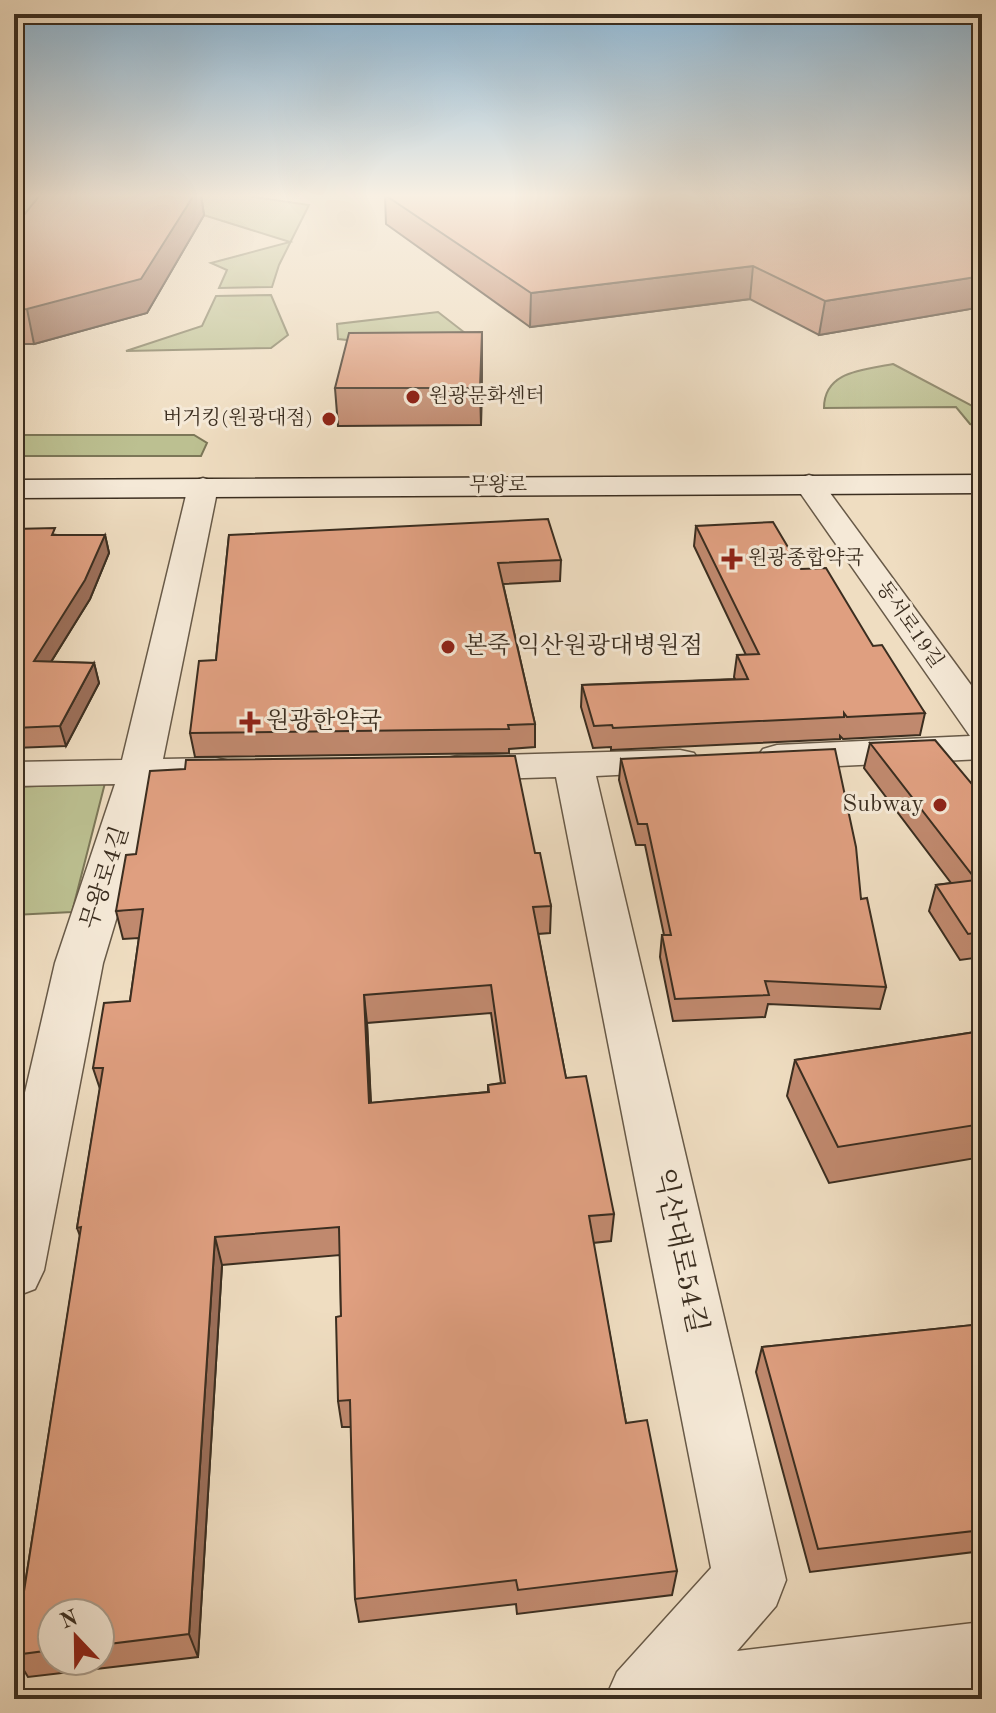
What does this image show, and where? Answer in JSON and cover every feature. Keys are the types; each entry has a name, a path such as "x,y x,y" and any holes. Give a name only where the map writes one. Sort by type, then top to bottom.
{"street":[{"name":"동서로19길","path":"809,484 982,727"},
{"name":"무왕로","path":"14,489 982,484"},
{"name":"무왕로4길","path":"14,1270 79,963 140,771 203,487"},
{"path":"419,768 574,767 982,747"},
{"name":"익산대로54길","path":"574,767 750,1580 644,1699"},
{"path":"14,774 248,770"},
{"path":"658,1699 982,1660"}],"green space":[{"path":"225,275 276,275 272,287 219,288"},
{"path":"271,295 288,335 271,348 126,351 202,326 216,296"},
{"path":"438,312 469,336 444,350 338,339 337,324"},
{"path":"893,364 982,411 982,427 970,424 956,407 824,408 826,396 838,379 858,371"},
{"path":"14,435 194,435 207,443 201,456 14,456"},
{"path":"105,783 72,912 14,915 14,787"}],"building":[{"path":"14,275 144,275 141,279 14,310"},
{"path":"504,275 679,275 531,293"},
{"path":"771,275 982,275 982,276 825,301"},
{"path":"482,332 480,388 335,388 349,333"},
{"path":"548,519 561,560 498,563 535,724 508,725 509,729 190,733 199,661 216,660 229,535"},
{"path":"773,522 801,569 826,568 873,646 882,645 925,713 847,717 844,713 844,717 613,728 612,725 594,726 582,685 748,679 737,655 759,654 696,526"},
{"path":"55,528 52,535 105,535 85,580 34,661 94,663 60,726 14,728 14,529"},
{"path":"935,740 982,796 982,932 968,934 936,885 976,880 870,743"},
{"path":"835,749 856,847 861,899 867,898 886,987 765,981 769,995 675,999 662,935 671,935 647,824 638,824 621,759"},
{"path":"515,756 535,853 540,853 551,906 533,907 566,1078 586,1076 614,1214 589,1216 626,1423 647,1420 677,1571 518,1590 516,1580 355,1599 350,1400 338,1401 336,1317 341,1316 339,1227 215,1237 189,1634 116,1643 116,1597 36,1597 36,1652 14,1655 103,1068 93,1068 104,1003 130,1001 143,909 116,911 126,855 136,854 150,771 185,769 186,760","holes":["491,985 505,1083 488,1085 489,1092 369,1103 364,995"]},
{"path":"982,1031 982,1124 838,1147 795,1060"},
{"path":"982,1324 982,1530 818,1549 762,1347"}],"place":[{"name":"원광문화센터","path":"413,397"},
{"name":"버거킹(원광대점)","path":"329,419"},
{"name":"원광종합약국","path":"732,559"},
{"name":"본죽 익산원광대병원점","path":"448,647"},
{"name":"원광한약국","path":"250,722"},
{"name":"Subway","path":"940,805"}]}
